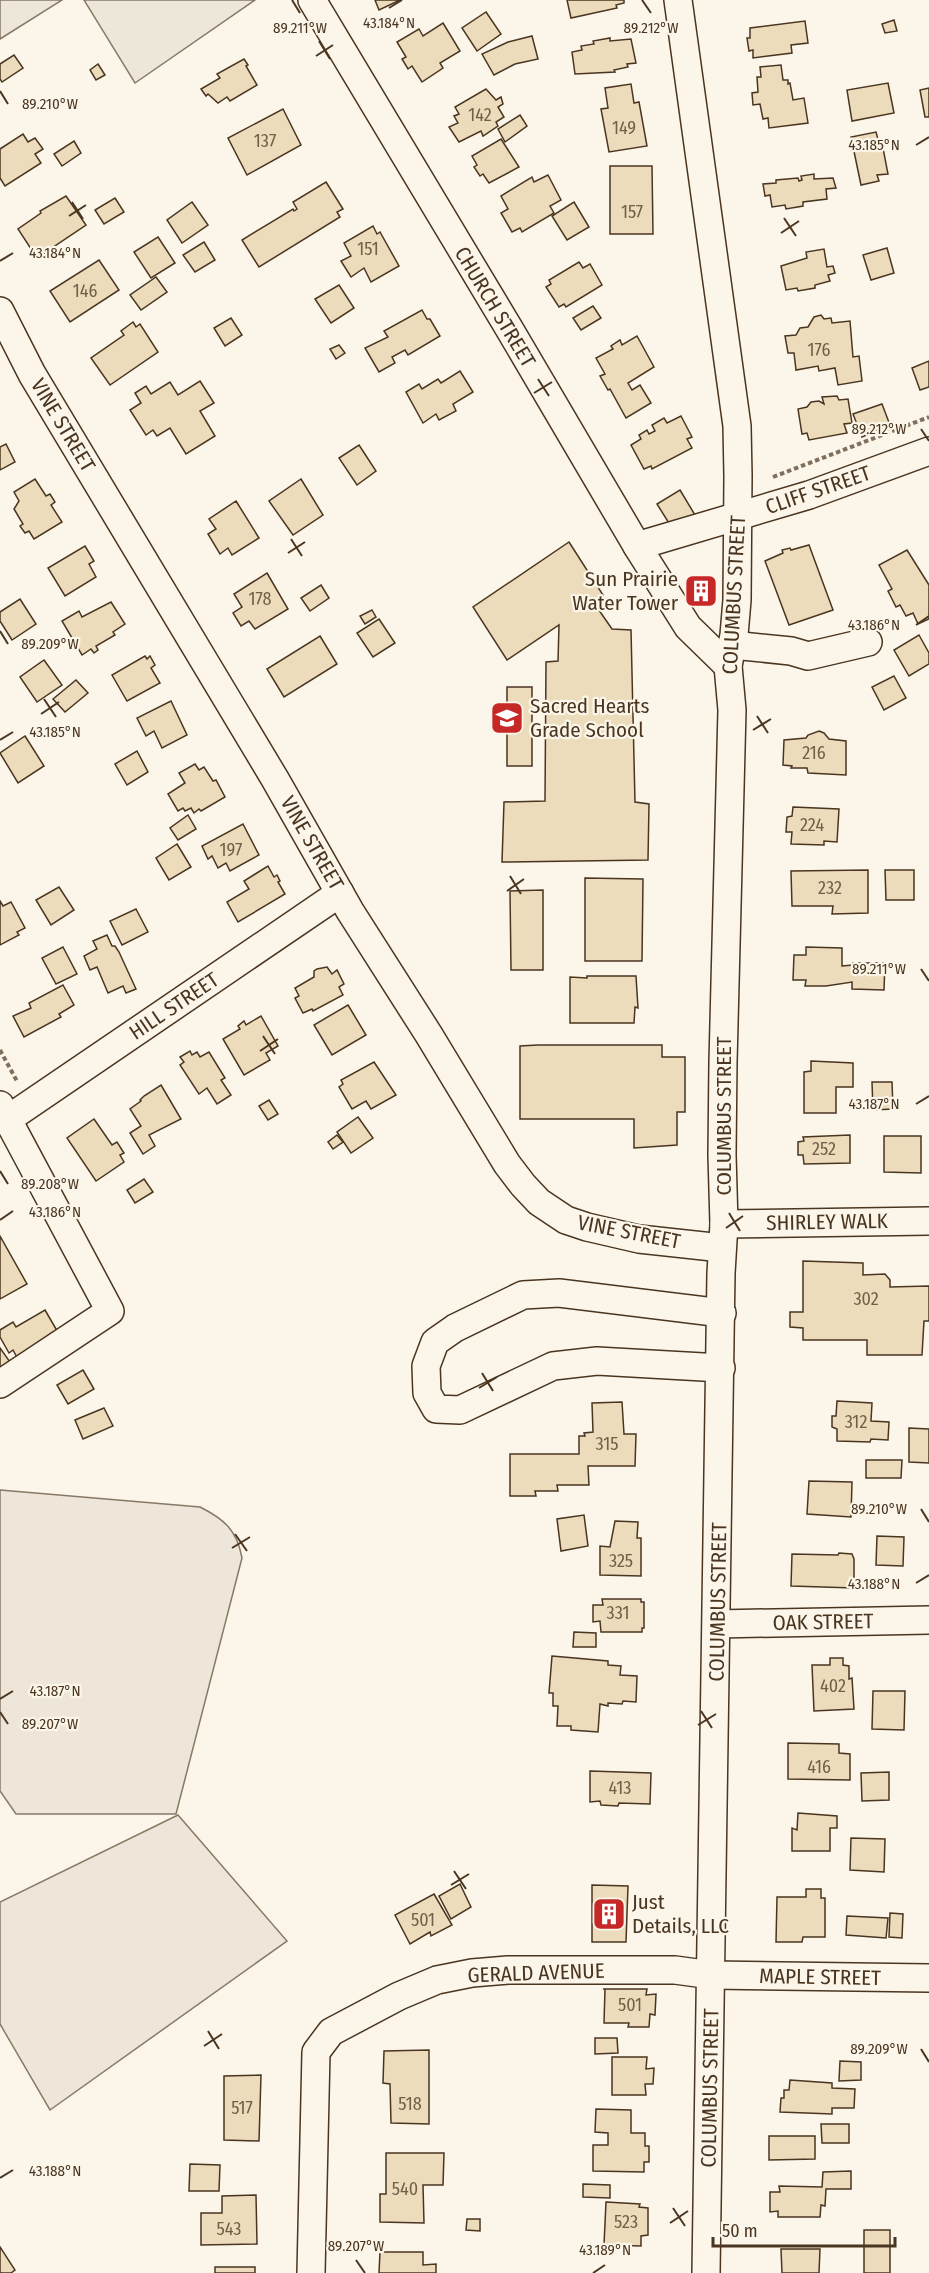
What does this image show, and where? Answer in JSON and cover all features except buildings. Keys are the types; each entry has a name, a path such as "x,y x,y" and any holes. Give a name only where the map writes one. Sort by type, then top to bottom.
{"street":[{"name":"CHURCH STREET","path":"312,0 637,546 688,627 730,655"},
{"name":"COLUMBUS STREET","path":"678,0 737,426 737,600 730,655 732,710 723,1062 722,1313 706,2273"},
{"name":"VINE STREET","path":"0,311 32,374 275,779 340,893 507,1164 538,1202 566,1220 639,1239 723,1236"},
{"name":"CLIFF STREET","path":"637,546 809,495 929,451"},
{"path":"730,655 791,651 808,656 868,642"},
{"name":"HILL STREET","path":"12,1110 340,893"},
{"path":"0,1384 110,1311 12,1110"},
{"name":"SHIRLEY WALK","path":"723,1236 929,1221"},
{"path":"721,1368 597,1361 553,1366 460,1410 436,1409 427,1393 426,1366 435,1342 455,1328 523,1295 559,1293 722,1313"},
{"name":"OAK STREET","path":"717,1624 929,1620"},
{"name":"GERALD AVENUE","path":"311,2273 316,2052 331,2032 436,1980 472,1973 675,1970 711,1975"},
{"name":"MAPLE STREET","path":"711,1975 929,1978"}],"path":[{"path":"772,477 929,417"},
{"path":"0,1050 12,1110"}],"shaded area":[{"path":"0,0 62,0 0,39"},
{"path":"84,0 255,0 135,83"},
{"path":"0,1490 200,1507 223,1521 237,1540 242,1558 176,1814 16,1814 0,1791"},
{"path":"178,1815 287,1941 50,2110 0,2024 0,1902"}],"place":[{"name":"Sun Prairie Water Tower","path":"701,591"},
{"name":"Sacred Hearts Grade School","path":"507,718"},
{"name":"Just Details, LLC","path":"609,1914"}]}
